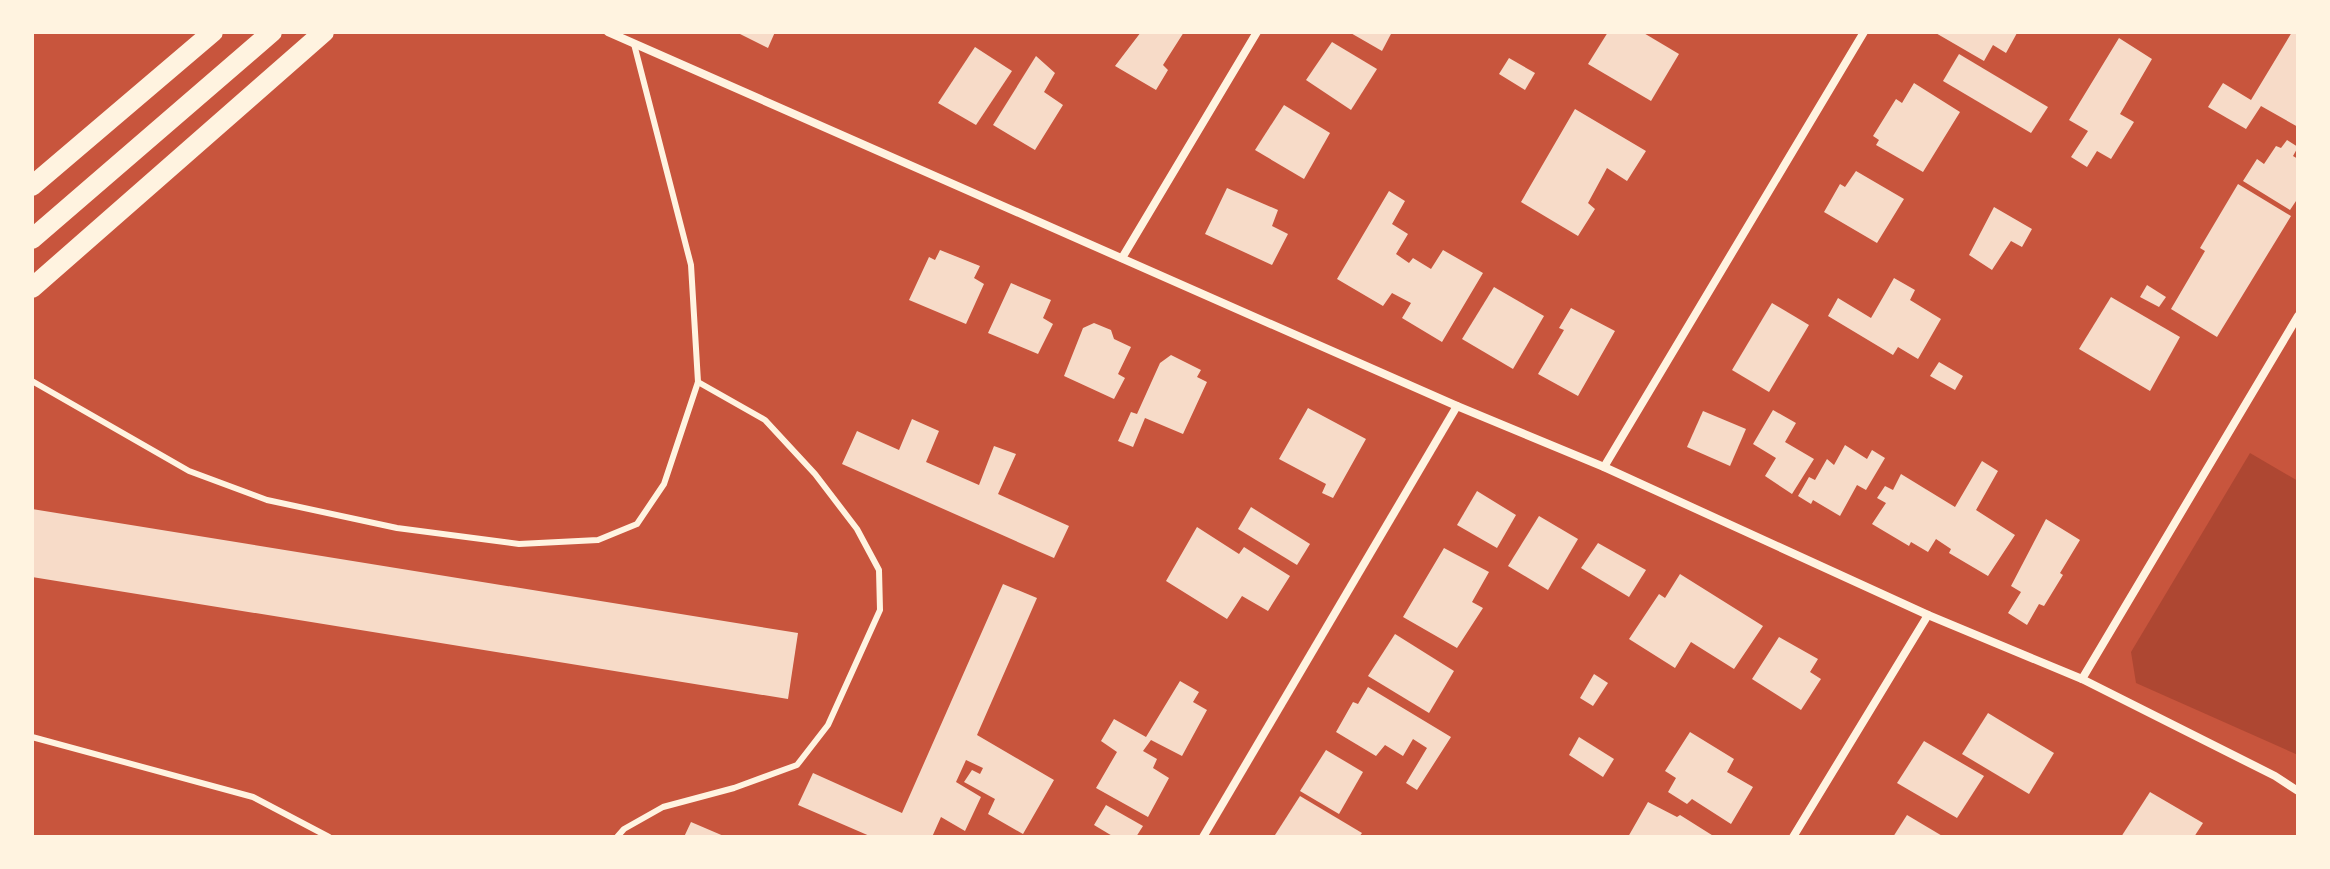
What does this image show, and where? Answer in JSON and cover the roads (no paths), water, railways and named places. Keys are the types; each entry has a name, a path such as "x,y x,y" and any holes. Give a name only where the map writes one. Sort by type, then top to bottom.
{"main road":[{"path":"32,186 213,32"},
{"path":"32,239 272,32"},
{"path":"32,288 324,32"}],"street":[{"path":"608,32 1457,406 1604,467 1928,615 2082,679 2275,776 2298,791"},
{"path":"1122,258 1257,32"},
{"path":"1604,467 1864,32"},
{"path":"2082,679 2298,316"},
{"path":"1203,837 1457,406"},
{"path":"1793,837 1928,615"}],"lane":[{"path":"32,381 189,471 267,500 397,528 519,544 598,540 637,524 664,484 698,382 691,265 634,44"},
{"path":"617,837 624,829 663,807 734,788 797,765 828,725 880,610 879,570 857,529 815,474 765,420 698,382"},
{"path":"32,737 253,797 329,837"}]}
